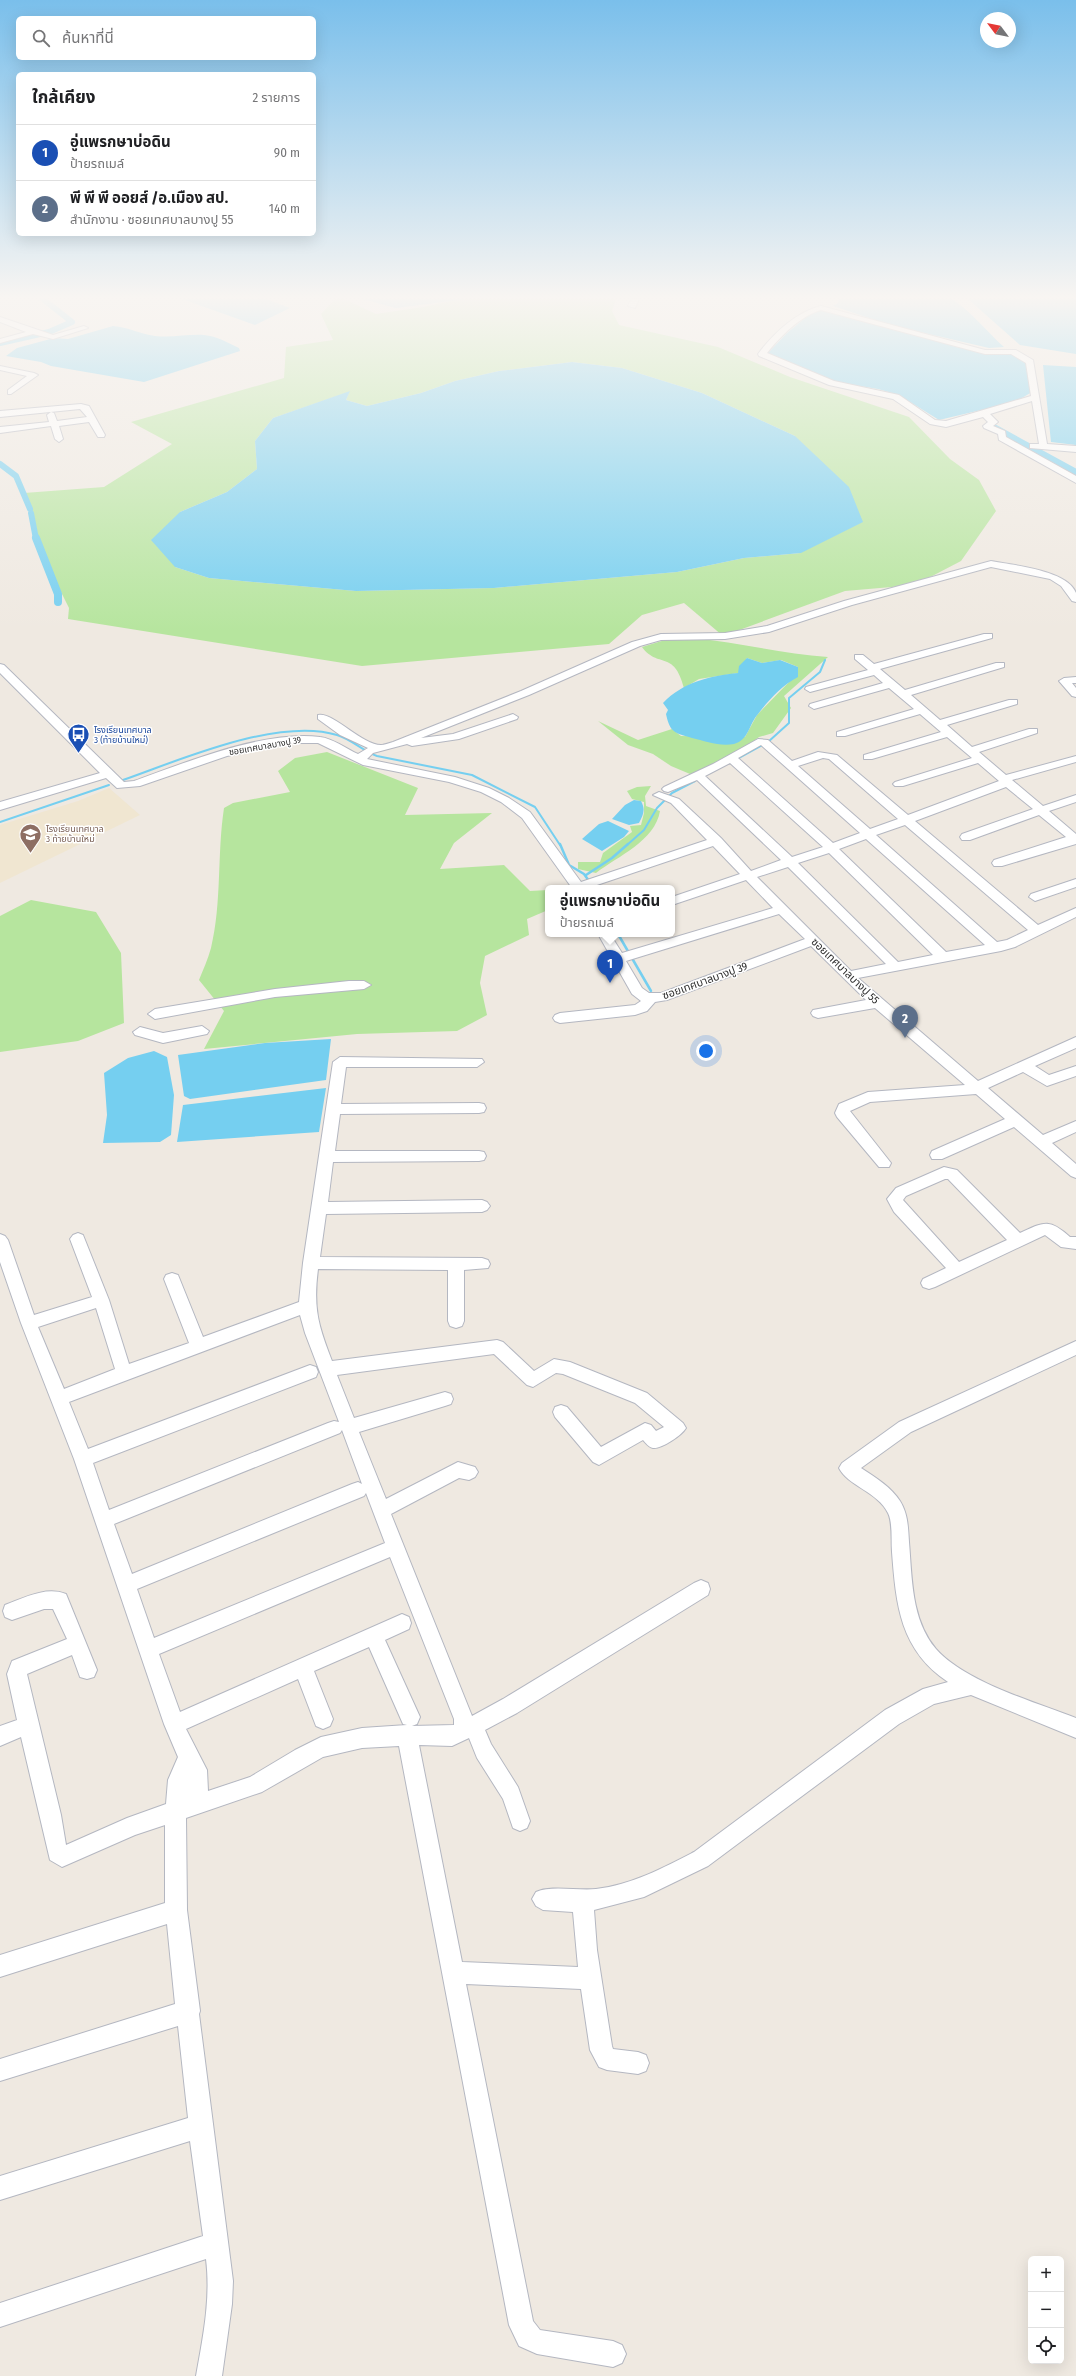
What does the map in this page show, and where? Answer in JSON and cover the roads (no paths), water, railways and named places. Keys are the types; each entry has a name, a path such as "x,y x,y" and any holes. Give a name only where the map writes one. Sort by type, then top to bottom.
{"street":[{"path":"0,414 21,410 24,431"},
{"path":"52,410 59,439"},
{"path":"87,410 100,435"},
{"path":"915,410 933,422 946,424 995,410"},
{"path":"1031,446 1035,410"},
{"path":"984,413 994,422 987,426 1002,433 1002,438 1031,446 1076,449"},
{"path":"0,430 24,431 54,424 92,419"},
{"path":"1031,446 1076,480"},
{"path":"322,717 344,732 368,753 397,744 648,640 679,636 736,635 769,629 848,603 991,564 1053,578 1064,584 1076,599"},
{"path":"810,689 988,636"},
{"path":"859,657 1075,838"},
{"path":"902,694 1000,665"},
{"name":"ซอยเทศบาลบางปู 39","path":"0,667 104,772 118,784 130,786 224,753 303,739 320,740 368,753 378,766 451,779 480,788 505,800 526,815 580,885"},
{"path":"1075,680 1064,681 1076,694"},
{"path":"814,706 891,684"},
{"path":"939,724 1013,702"},
{"path":"840,734 921,710"},
{"path":"397,744 426,742 455,737 513,717"},
{"path":"898,784 1033,731"},
{"path":"868,757 950,733"},
{"path":"896,967 790,862 700,777 733,760 758,742 766,744 996,948"},
{"path":"791,765 820,755 831,755 1036,930"},
{"path":"675,900 830,848 1006,781 1073,759"},
{"path":"733,760 830,848 944,958"},
{"path":"0,800 104,772"},
{"path":"0,806 104,772"},
{"name":"ซอยเทศบาลบางปู 55","path":"700,777 665,795 675,800 717,841 848,976 1076,1172"},
{"path":"966,837 1076,798"},
{"path":"998,863 1075,838"},
{"path":"584,885 717,841"},
{"path":"1035,897 1076,883"},
{"path":"625,956 782,909"},
{"path":"848,976 996,948 1019,941 1036,930 1076,912"},
{"name":"ซอยเทศบาลบางปู 39","path":"607,937 625,956 636,991 651,998 662,997 813,941"},
{"path":"155,1014 275,993 349,985 364,985"},
{"path":"560,1018 635,1010 646,1005 651,998"},
{"path":"818,1013 878,1003"},
{"path":"140,1032 163,1038 202,1031"},
{"path":"884,1164 842,1113 844,1108 868,1097 980,1088 1023,1065 1076,1042"},
{"path":"477,1062 340,1062 328,1157 311,1263 308,1306 313,1333 327,1369 342,1428 382,1510 438,1658 468,1729 484,1751 511,1794 520,1821"},
{"path":"1023,1065 1047,1082 1076,1070"},
{"path":"334,1110 479,1108"},
{"path":"937,1155 1016,1120"},
{"path":"1042,1142 1076,1126"},
{"path":"328,1157 479,1156"},
{"path":"957,1270 899,1208 895,1199 901,1192 944,1173 952,1174 1018,1241"},
{"path":"320,1208 482,1206"},
{"path":"929,1283 1044,1229 1052,1230 1066,1243 1076,1243"},
{"path":"78,1239 101,1300 124,1373"},
{"path":"0,1240 28,1323 60,1398 83,1459 174,1724 188,1757 197,1770 198,1804"},
{"path":"311,1263 482,1264"},
{"path":"456,1263 456,1321"},
{"path":"172,1278 198,1346"},
{"path":"28,1323 101,1300"},
{"path":"60,1398 308,1306"},
{"path":"327,1369 497,1347 533,1380 554,1366 564,1367 641,1398 677,1428 654,1441 645,1430 599,1457 561,1412"},
{"path":"1076,1348 906,1427 875,1447 848,1468 880,1492 890,1502 897,1513 903,1578 911,1620 921,1643 930,1656 946,1669 972,1685 1076,1728"},
{"path":"83,1459 310,1372"},
{"path":"104,1520 342,1428 445,1399"},
{"path":"382,1510 458,1470 469,1472"},
{"path":"126,1585 358,1490"},
{"path":"149,1649 384,1551"},
{"path":"78,1644 21,1665 18,1668 28,1725 51,1815 59,1856 82,1850 127,1828 176,1823 198,1804 255,1785 277,1774 312,1751 331,1744 371,1737 452,1736 468,1729 701,1589"},
{"path":"12,1611 44,1600 59,1600 78,1644 87,1670"},
{"path":"174,1724 402,1624"},
{"path":"374,1636 409,1736 521,2325 528,2337 537,2342 613,2354"},
{"path":"303,1668 323,1719"},
{"path":"543,1899 583,1902 630,1890 674,1875 701,1859 892,1717 930,1696 972,1685"},
{"path":"0,1736 28,1725"},
{"path":"188,1757 178,1780 176,1823 176,1910 189,2011 200,2126 221,2281 220,2304 209,2376"},
{"path":"583,1902 589,1978 603,2054 608,2059 616,2062 638,2063"},
{"path":"0,1966 65,1947 176,1910"},
{"path":"454,1972 589,1978"},
{"path":"0,2070 189,2011"},
{"path":"0,2188 200,2126"},
{"path":"0,2314 216,2244"}],"water":[{"path":"296,410 739,410 795,436 849,487 863,522 801,553 744,558 677,572 494,588 356,591 209,578 175,567 151,540 180,512 227,492 257,469 255,441 273,418"},
{"path":"923,410 982,410 939,420"},
{"path":"1048,410 1076,410 1076,445 1051,442"},
{"path":"747,658 762,663 780,660 798,667 798,677 776,693 767,703 755,718 743,739 729,745 718,744 681,735 672,729 669,725 666,714 668,710 663,703 679,690 698,681 738,673 739,666"},
{"path":"634,800 641,801 644,810 639,823 629,825 612,819 625,805"},
{"path":"608,821 629,831 624,837 602,851 582,839 599,824"},
{"path":"331,1039 326,1080 190,1099 184,1096 178,1055 265,1043"},
{"path":"154,1051 167,1057 174,1095 171,1135 160,1142 103,1143 107,1115 104,1073 128,1058"},
{"path":"326,1088 319,1132 177,1142 183,1105"}],"waterway":[{"path":"992,426 1076,472"},
{"path":"0,464 16,476 30,509"},
{"path":"31,513 36,539"},
{"path":"36,538 58,594 58,602"},
{"path":"735,760 768,742 789,723 789,698 820,672 825,660"},
{"path":"123,780 229,743 258,736 287,732 313,731 337,735 377,756 472,775 535,807 560,845"},
{"path":"627,845 644,830 657,808 672,793 695,781"},
{"path":"0,822 109,785"},
{"path":"560,844 569,865 584,874 592,885"},
{"path":"586,875 612,858 628,844"},
{"path":"620,937 651,991"}],"place":[{"name":"โรงเรียนเทศบาล 3 (ท้ายบ้านใหม่)","path":"79,754"},
{"name":"โรงเรียนเทศบาล 3 ท้ายบ้านใหม่","path":"30,854"},
{"name":"อู่แพรกษาบ่อดิน","path":"610,983"},
{"name":"พี พี พี ออยส์ /อ.เมือง สป.","path":"905,1038"}]}
